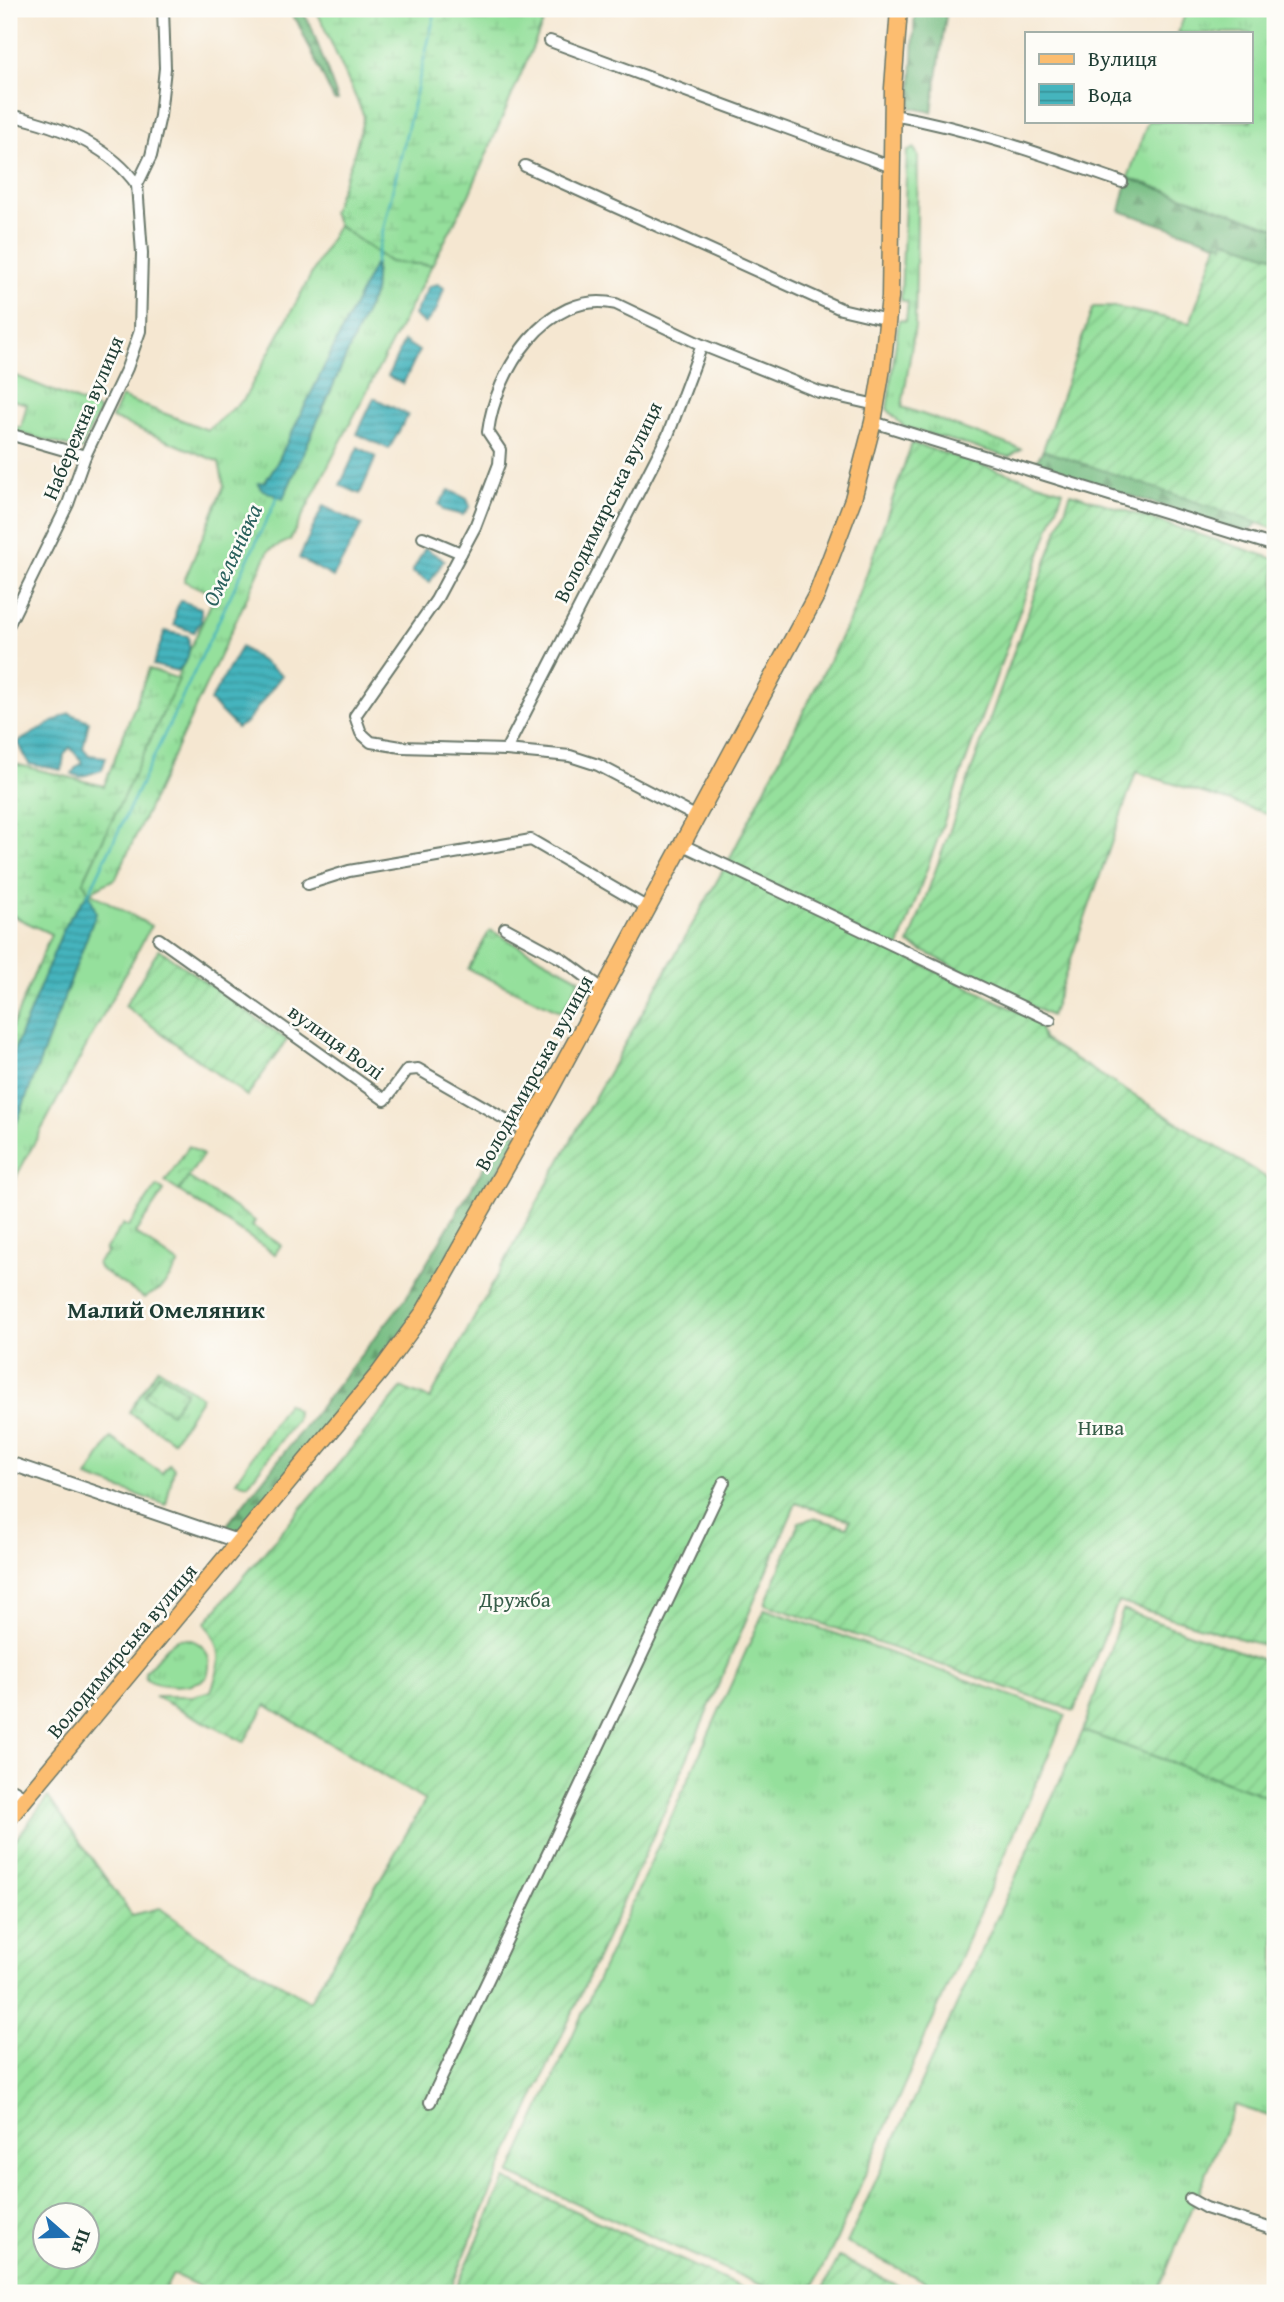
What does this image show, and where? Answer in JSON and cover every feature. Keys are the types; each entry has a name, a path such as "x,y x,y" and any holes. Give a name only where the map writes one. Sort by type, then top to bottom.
{"main road":[{"name":"Володимирська вулиця","path":"9,1818 380,1372 424,1312 604,990 817,594 853,499 873,422 888,320 893,115 899,9"}],"street":[{"name":"Набережна вулиця","path":"9,624 68,504 85,456 127,368 140,331 142,253 137,185 151,156 160,116 165,68 163,9"},
{"path":"550,41 892,167"},
{"path":"9,115 47,123 68,133 127,170 137,185"},
{"path":"893,115 941,124 1122,182"},
{"path":"525,166 841,309 888,320"},
{"path":"697,817 579,759 506,750 401,747 372,742 361,733 355,716 436,600 461,553 499,464 500,450 488,432 506,372 550,318 590,302 616,304 702,345 819,392 876,405"},
{"name":"Володимирська вулиця","path":"506,750 668,435 702,345"},
{"path":"873,422 1275,546"},
{"path":"9,434 85,456"},
{"path":"423,537 461,553"},
{"path":"308,884 349,872 531,841 648,908"},
{"path":"682,845 1050,1020"},
{"path":"505,928 562,959 604,990"},
{"name":"вулиця Волі","path":"159,939 385,1101 407,1070 418,1069 526,1131"},
{"path":"9,1463 240,1542"},
{"path":"430,2102 724,1482"},
{"path":"9,1793 14,1790 26,1798"},
{"path":"1190,2199 1206,2208 1275,2230"}],"green space":[{"path":"286,9 301,9 311,26 338,100 334,100 297,21"},
{"path":"316,9 549,9 469,195 432,265 390,262 338,225 332,212 354,154 364,116"},
{"path":"915,9 947,9 932,112 911,108"},
{"path":"1187,9 1275,9 1275,228 1128,178 1148,122 1252,122 1252,32 1178,32"},
{"path":"914,148 918,156 915,326 902,407 1021,449 1009,457 904,427 887,409 899,320 906,321 908,302 901,300 907,152"},
{"path":"1128,178 1275,228 1275,257 1226,240 1223,245 1120,211"},
{"path":"338,225 390,262 432,265 290,540 269,550 116,878 90,892 151,926 17,1175 9,1201 9,1143 96,913 83,882 215,595 184,581 224,486 219,462 112,418 121,397 208,430 244,399","holes":["376,263 374,293 283,499 259,484 265,482 277,463"]},
{"path":"1225,240 1275,257 1275,529 1043,450 1093,307 1115,307 1190,323 1218,242 1223,245"},
{"path":"9,373 100,410 81,450 9,430 9,425 21,428 27,404 9,399"},
{"name":"Дружба","path":"912,443 1063,491 897,952 1024,1014 1039,1024 1043,1039 1275,1183 1275,1649 1118,1602 1074,1711 765,1604 799,1522 813,1518 847,1527 850,1520 796,1503 669,1801 495,2182 449,2293 214,2293 173,2274 163,2293 9,2293 9,1848 48,1797 132,1915 160,1908 197,1935 310,2001 425,1801 266,1705 244,1742 154,1696 193,1696 211,1691 219,1656 216,1640 205,1623 402,1388 430,1399 592,1102 730,858 853,613"},
{"path":"1043,450 1259,521 1253,528 1244,531 1050,471 1040,466 1037,460"},
{"path":"1071,493 1275,559 1275,816 1136,772 1051,1016 909,944"},
{"path":"149,669 179,679 83,882 89,892 66,923 9,1063 9,1034 51,934 9,914 11,763 104,786"},
{"path":"490,930 580,979 562,1012 468,969"},
{"path":"159,949 287,1040 247,1096 125,1006"},
{"path":"507,1128 519,1135 419,1309 364,1383 239,1532 223,1530 406,1298"},
{"path":"189,1146 203,1155 179,1191 165,1182"},
{"path":"188,1177 255,1221 252,1226 281,1245 275,1254 179,1191"},
{"path":"157,1186 164,1191 135,1233 179,1264 162,1288 144,1298 99,1268 97,1262 108,1252 105,1250 123,1224 128,1227"},
{"path":"158,1368 202,1397 173,1441 129,1412"},
{"path":"159,1373 186,1391 171,1413 144,1396"},
{"path":"287,1403 297,1411 296,1420 248,1484 236,1481"},
{"path":"111,1438 162,1473 169,1464 174,1468 166,1505 87,1477"},
{"path":"765,1609 1066,1715 836,2241 810,2293 779,2293 510,2174"},
{"path":"1123,1610 1275,1664 1275,1799 1083,1731"},
{"path":"178,1639 200,1644 208,1656 209,1670 206,1678 193,1684 176,1686 146,1679 145,1672 167,1647"},
{"path":"1083,1731 1275,1799 1275,2118 1235,2105 1157,2293 966,2293 926,2282 847,2243"},
{"path":"505,2179 753,2293 454,2293"},
{"path":"839,2257 913,2293 821,2293"}],"water":[{"path":"376,261 374,293 283,499 261,489 258,483 265,482 277,463"},
{"path":"438,284 444,288 437,309 425,324 414,315 429,286"},
{"path":"404,341 419,351 403,384 388,376"},
{"path":"374,398 408,415 389,449 357,434"},
{"path":"358,447 376,457 360,494 340,485"},
{"path":"449,490 467,499 470,506 463,515 443,510 439,504"},
{"path":"323,506 362,525 333,577 299,558"},
{"path":"425,548 444,560 430,582 412,572"},
{"path":"181,601 201,608 201,621 194,632 174,625 176,609"},
{"path":"165,631 188,636 188,655 177,671 153,665"},
{"path":"241,647 282,675 246,723 237,728 210,701"},
{"path":"69,713 89,721 83,748 89,755 106,757 102,770 80,777 72,774 76,767 83,763 70,747 64,755 62,770 29,764 18,742"},
{"path":"89,892 96,913 9,1143 9,1063 66,923"}],"waterway":[{"name":"Омелянівка","path":"375,264 436,9"},
{"name":"Омелянівка","path":"88,895 278,496"}],"district":[{"name":"Малий Омеляник","path":"166,1310"}],"park label":[{"name":"Нива","path":"1101,1428"}]}
